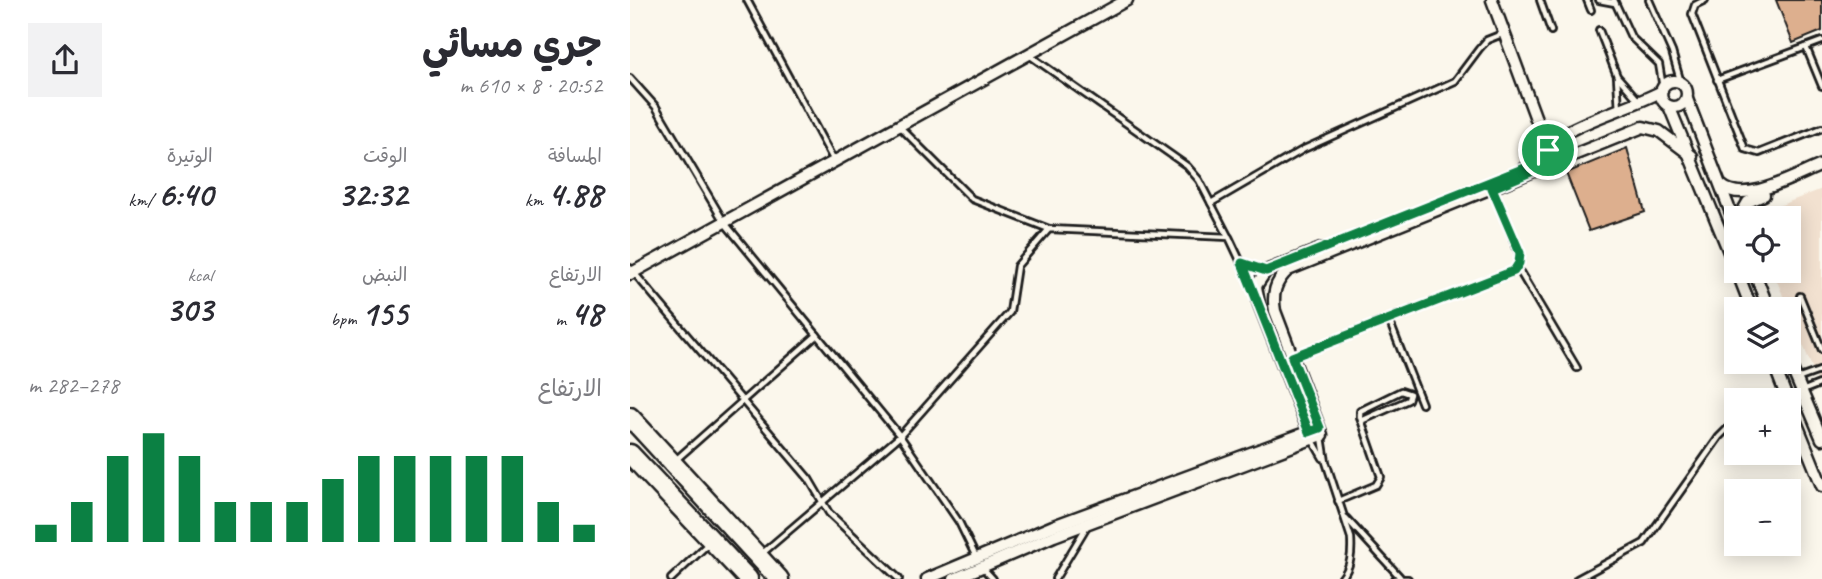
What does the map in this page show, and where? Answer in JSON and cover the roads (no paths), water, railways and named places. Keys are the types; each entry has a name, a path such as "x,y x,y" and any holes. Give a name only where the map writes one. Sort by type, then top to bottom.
{"highway":[{"path":"630,417 779,579"},
{"path":"630,454 748,579"}],"street":[{"path":"631,272 1127,0"},
{"path":"1492,0 1552,163"},
{"path":"1287,359 1273,298 1276,284 1288,270 1530,166 1563,134 1640,103 1671,81 1681,83 1687,90 1687,99 1728,206"},
{"path":"1662,89 1664,102 1669,106 1692,156 1724,237"},
{"path":"1669,106 1677,107 1687,99"},
{"path":"1316,433 1287,359 1259,304 1256,286 1266,271 1643,127 1659,131 1692,156"},
{"path":"1720,184 1731,192 1745,194 1822,165"},
{"path":"1745,206 1754,198 1822,172"},
{"path":"1794,374 1799,388"},
{"path":"1801,392 1822,439"},
{"path":"954,579 979,562 1093,512 1316,433"},
{"path":"928,579 1089,523 1316,433"},
{"path":"1801,434 1822,486"}],"lane":[{"path":"747,0 834,161"},
{"path":"1539,0 1551,31"},
{"path":"1587,0 1591,10"},
{"path":"1599,0 1615,1 1632,37 1659,64 1662,89"},
{"path":"1649,0 1672,52 1681,83"},
{"path":"1702,1 1692,14 1742,145 1749,152 1759,153 1822,128"},
{"path":"1599,30 1616,76 1619,112"},
{"path":"1211,203 1304,149 1455,81 1487,40 1505,33"},
{"path":"1717,80 1822,41"},
{"path":"1807,47 1822,86"},
{"path":"1028,55 1187,166 1229,237 1259,304"},
{"path":"1616,76 1640,103"},
{"path":"630,78 656,107 724,222 900,436 959,522 979,562 993,579"},
{"path":"899,126 972,200 1049,229 1229,237"},
{"path":"1287,359 1509,274 1517,267 1520,253 1491,185"},
{"path":"765,551 900,436 1010,312 1017,266 1049,229"},
{"path":"1242,263 1266,271"},
{"path":"1517,267 1577,368"},
{"path":"631,272 809,479 829,513 899,579"},
{"path":"1800,296 1822,350"},
{"path":"1389,320 1422,404"},
{"path":"678,458 817,335"},
{"path":"1796,380 1822,370"},
{"path":"1801,392 1822,383"},
{"path":"1339,501 1372,488 1381,477 1361,421 1359,414 1364,406 1404,390 1410,394 1408,400 1361,421"},
{"path":"1577,579 1644,543 1724,432"},
{"path":"1316,433 1325,462"},
{"path":"1316,433 1339,501 1352,551 1348,571 1341,579"},
{"path":"657,447 685,464"},
{"path":"1055,579 1093,512"},
{"path":"1343,515 1398,578 1408,579"},
{"path":"671,579 712,540"},
{"path":"756,542 773,561"}]}
